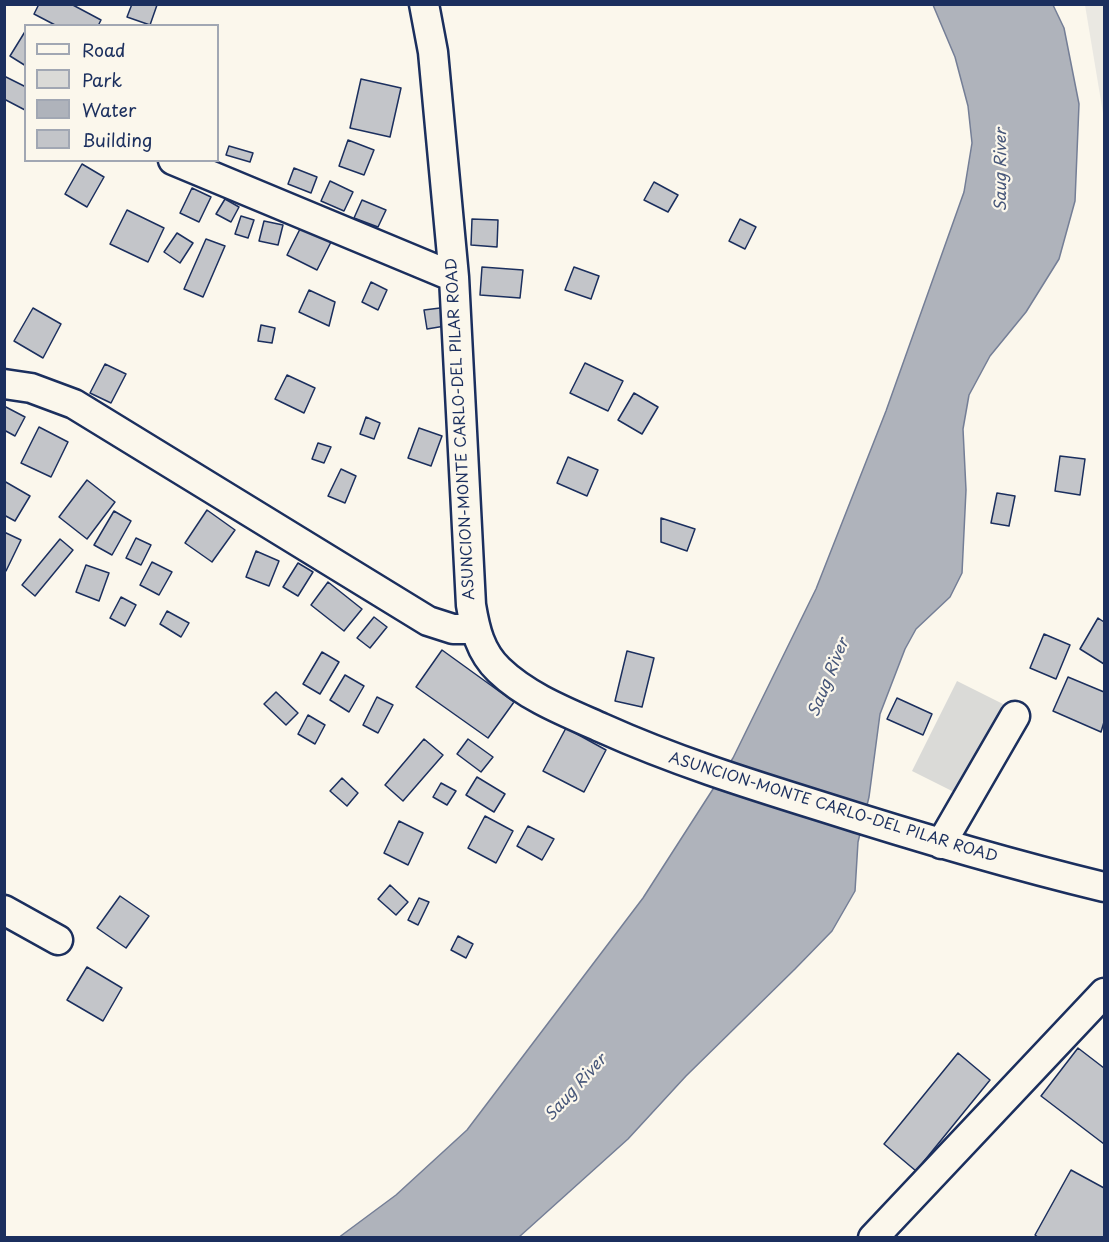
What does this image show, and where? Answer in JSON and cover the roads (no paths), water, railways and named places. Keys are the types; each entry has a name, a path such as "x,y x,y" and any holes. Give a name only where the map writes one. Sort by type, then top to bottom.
{"street":[{"name":"ASUNCION-MONTE CARLO-DEL PILAR ROAD","path":"424,4 433,52 454,277 468,568 476,629 483,651 497,669 517,686 642,746 702,769 941,844 1104,887"},
{"path":"178,162 454,277"},
{"path":"4,384 31,388 74,404 428,621 453,629 476,629"},
{"path":"941,844 1016,716"},
{"path":"4,910 58,940"},
{"path":"873,1238 1104,993"}],"water":[{"name":"Saug River","path":"933,5 1053,5 1064,28 1079,104 1075,201 1059,259 1026,312 990,356 969,395 963,429 966,490 962,573 950,597 916,629 905,649 880,714 869,797 858,842 855,891 832,931 686,1076 628,1139 519,1237 338,1238 396,1195 467,1130 643,898 733,758 816,589 886,411 964,192 972,143 968,106 955,57"}]}
